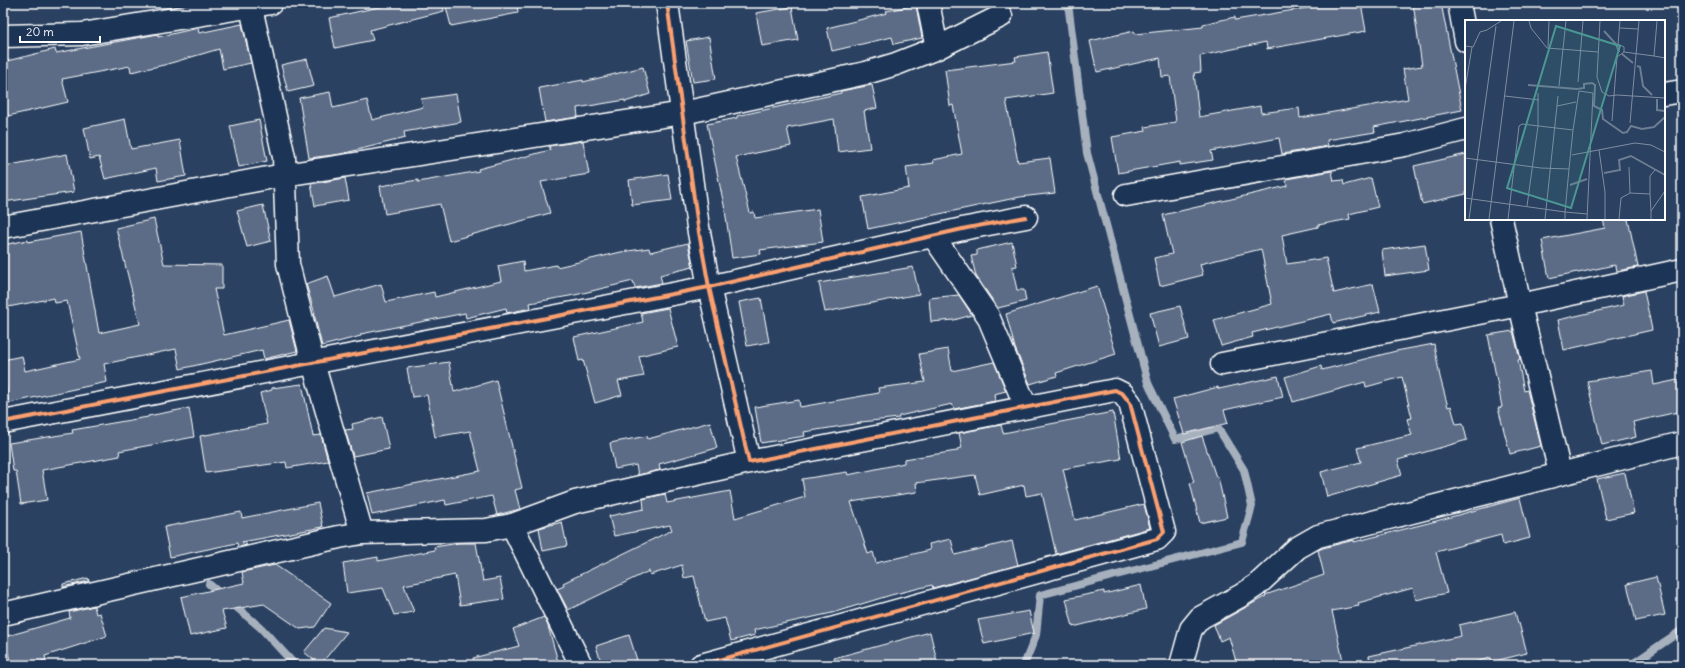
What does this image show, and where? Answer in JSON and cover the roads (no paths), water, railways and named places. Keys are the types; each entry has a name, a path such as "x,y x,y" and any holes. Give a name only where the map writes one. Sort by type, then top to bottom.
{"street":[{"path":"667,3 698,227 749,462"},
{"path":"928,3 937,48"},
{"path":"1459,3 1465,36"},
{"path":"3,36 82,34 257,4 284,157 288,264 313,363 362,533"},
{"path":"3,227 284,175 683,113 866,73 896,64 937,48 1001,16"},
{"path":"1665,94 1682,91"},
{"path":"1126,195 1404,145 1465,130"},
{"path":"3,422 710,287 934,236 1026,217"},
{"path":"1501,220 1560,473"},
{"path":"934,236 988,316 1026,407"},
{"path":"1222,364 1520,305 1682,270"},
{"path":"3,614 339,536 362,533 486,530 512,525 575,502 749,462 1115,390 1123,394 1130,403 1164,532 1157,539 701,665"},
{"path":"1181,665 1191,629 1200,618 1252,588 1297,548 1318,536 1682,442"},
{"path":"512,525 581,665"}],"waterway":[{"path":"1024,665 1036,635 1040,595 1242,542 1252,506 1244,470 1218,428 1175,439 1148,383 1087,153 1068,3"},
{"path":"209,584 261,628 295,665"},
{"path":"1631,665 1682,630"}]}
